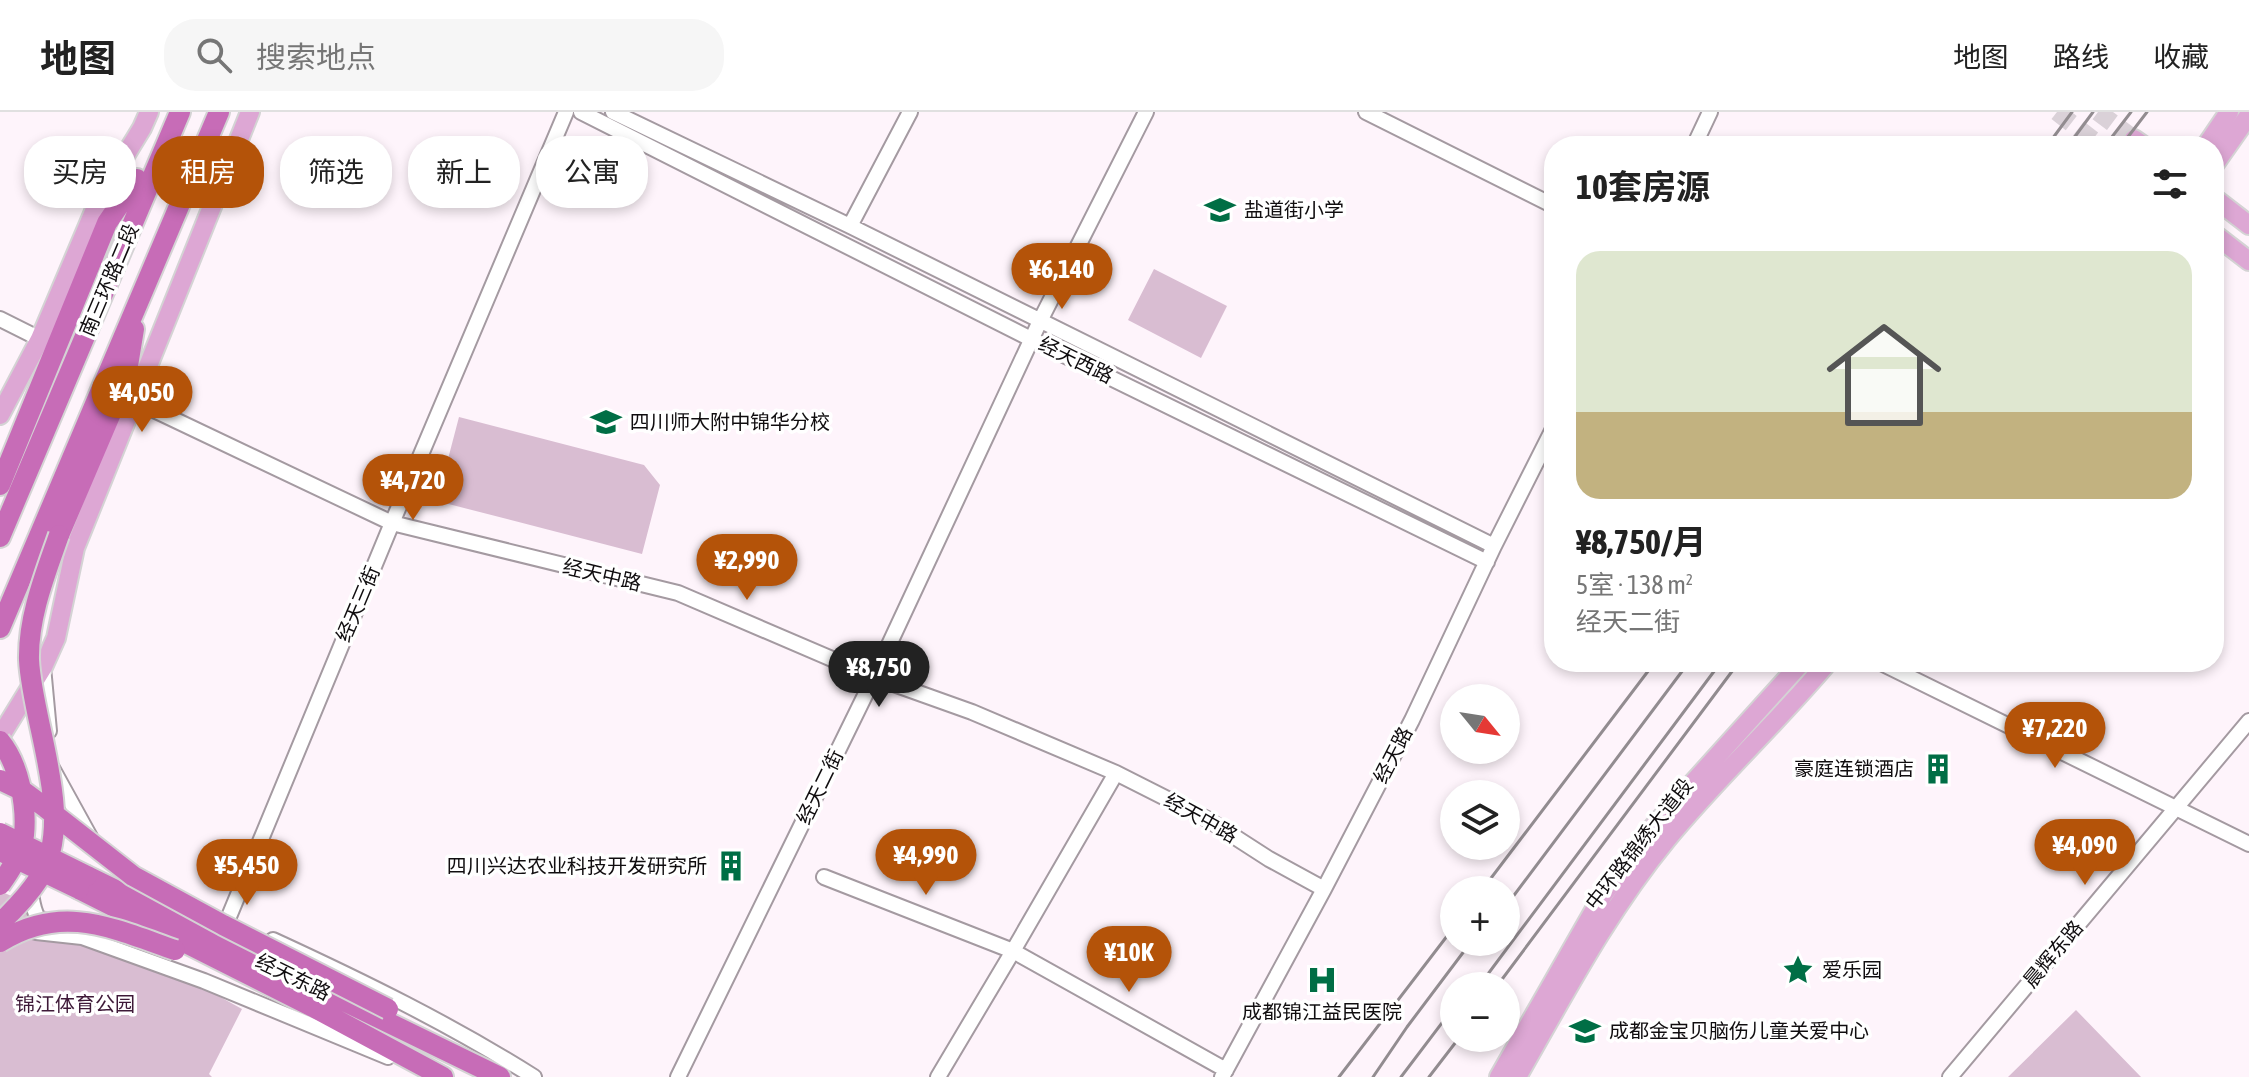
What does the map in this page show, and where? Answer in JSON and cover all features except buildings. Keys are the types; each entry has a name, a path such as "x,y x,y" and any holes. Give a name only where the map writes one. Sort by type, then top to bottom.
{"highway":[{"path":"95,313 101,266 137,179 170,112"},
{"name":"南三环路二段","path":"0,537 180,112"},
{"name":"南三环路二段","path":"0,628 219,112"},
{"path":"1,482 107,223 137,179"},
{"path":"0,923 42,874 51,845 54,800 29,661 30,631 59,535 126,378 141,293"},
{"path":"0,453 48,366"},
{"path":"0,739 13,763 22,790 24,837 12,870 0,885"},
{"path":"0,780 23,791 133,876 474,1053 513,1077"},
{"path":"0,833 83,883"},
{"path":"0,851 83,883"},
{"name":"经天东路","path":"83,883 443,1077"},
{"name":"经天东路","path":"83,883 500,1077"},
{"path":"0,942 18,930 49,921 72,920 115,929 175,950 313,1007"}],"main road":[{"path":"0,415 40,339 101,195 149,112"},
{"path":"0,739 43,667 56,638 75,548 250,112"},
{"path":"2213,136 2229,112"},
{"path":"2224,151 2249,115"},
{"path":"2224,206 2249,225"},
{"path":"2224,242 2249,261"},
{"name":"中环路锦绣大道段","path":"1499,1077 1603,895 1654,826 1793,672"},
{"name":"中环路锦绣大道段","path":"1517,1077 1599,932 1625,894 1718,780 1819,672"}],"street":[{"name":"经天三街","path":"228,919 566,112"},
{"name":"经天西路","path":"581,112 1031,339 1487,562"},
{"name":"经天西路","path":"613,112 850,226 1494,546"},
{"path":"850,226 910,112"},
{"name":"经天二街","path":"678,1077 874,677 1031,339 1146,112"},
{"path":"1366,112 1544,201"},
{"path":"1699,136 1710,112"},
{"path":"0,319 40,339"},
{"name":"经天中路","path":"133,400 392,523 678,593 874,677 972,712 1116,773 1207,819 1269,859 1324,889"},
{"name":"经天路","path":"1224,1074 1412,720 1544,447"},
{"path":"43,667 52,768 89,837 112,865 373,986 482,1044 534,1077"},
{"path":"1899,672 2249,844"},
{"name":"晨辉东路","path":"1950,1077 2249,721"},
{"path":"938,1077 1116,773"},
{"path":"46,932 31,901 31,877 43,850 60,839 89,837"},
{"path":"824,877 1013,951 1224,1074"},
{"path":"0,933 46,932 82,937 204,981 435,1077"}],"green space":[{"path":"1154,269 1227,306 1201,358 1128,320"},
{"path":"459,417 644,465 660,485 642,554 437,501"},
{"name":"锦江体育公园","path":"0,891 137,951 242,1009 209,1074 212,1077 0,1077"},
{"path":"2076,1010 2141,1077 2008,1077"}],"tunnel":[{"path":"2057,112 2088,136"},
{"path":"2098,112 2130,136"}],"railway":[{"path":"2054,136 2072,112"},
{"path":"2075,136 2093,112"},
{"path":"2113,136 2131,112"},
{"path":"2129,136 2147,112"},
{"path":"1493,876 1647,672"},
{"path":"1520,887 1682,672"},
{"path":"1489,972 1714,672"},
{"path":"1507,972 1732,672"},
{"path":"1339,1077 1440,945"},
{"path":"1373,1077 1460,956"},
{"path":"1401,1077 1440,1025"},
{"path":"1429,1077 1448,1052"}],"place":[{"name":"盐道街小学","path":"1220,210"},
{"name":"四川师大附中锦华分校","path":"606,422"},
{"name":"豪庭连锁酒店","path":"1938,769"},
{"name":"四川兴达农业科技开发研究所","path":"731,866"},
{"name":"爱乐园","path":"1798,970"},
{"name":"成都锦江益民医院","path":"1322,980"},
{"name":"成都金宝贝脑伤儿童关爱中心","path":"1585,1031"}]}
